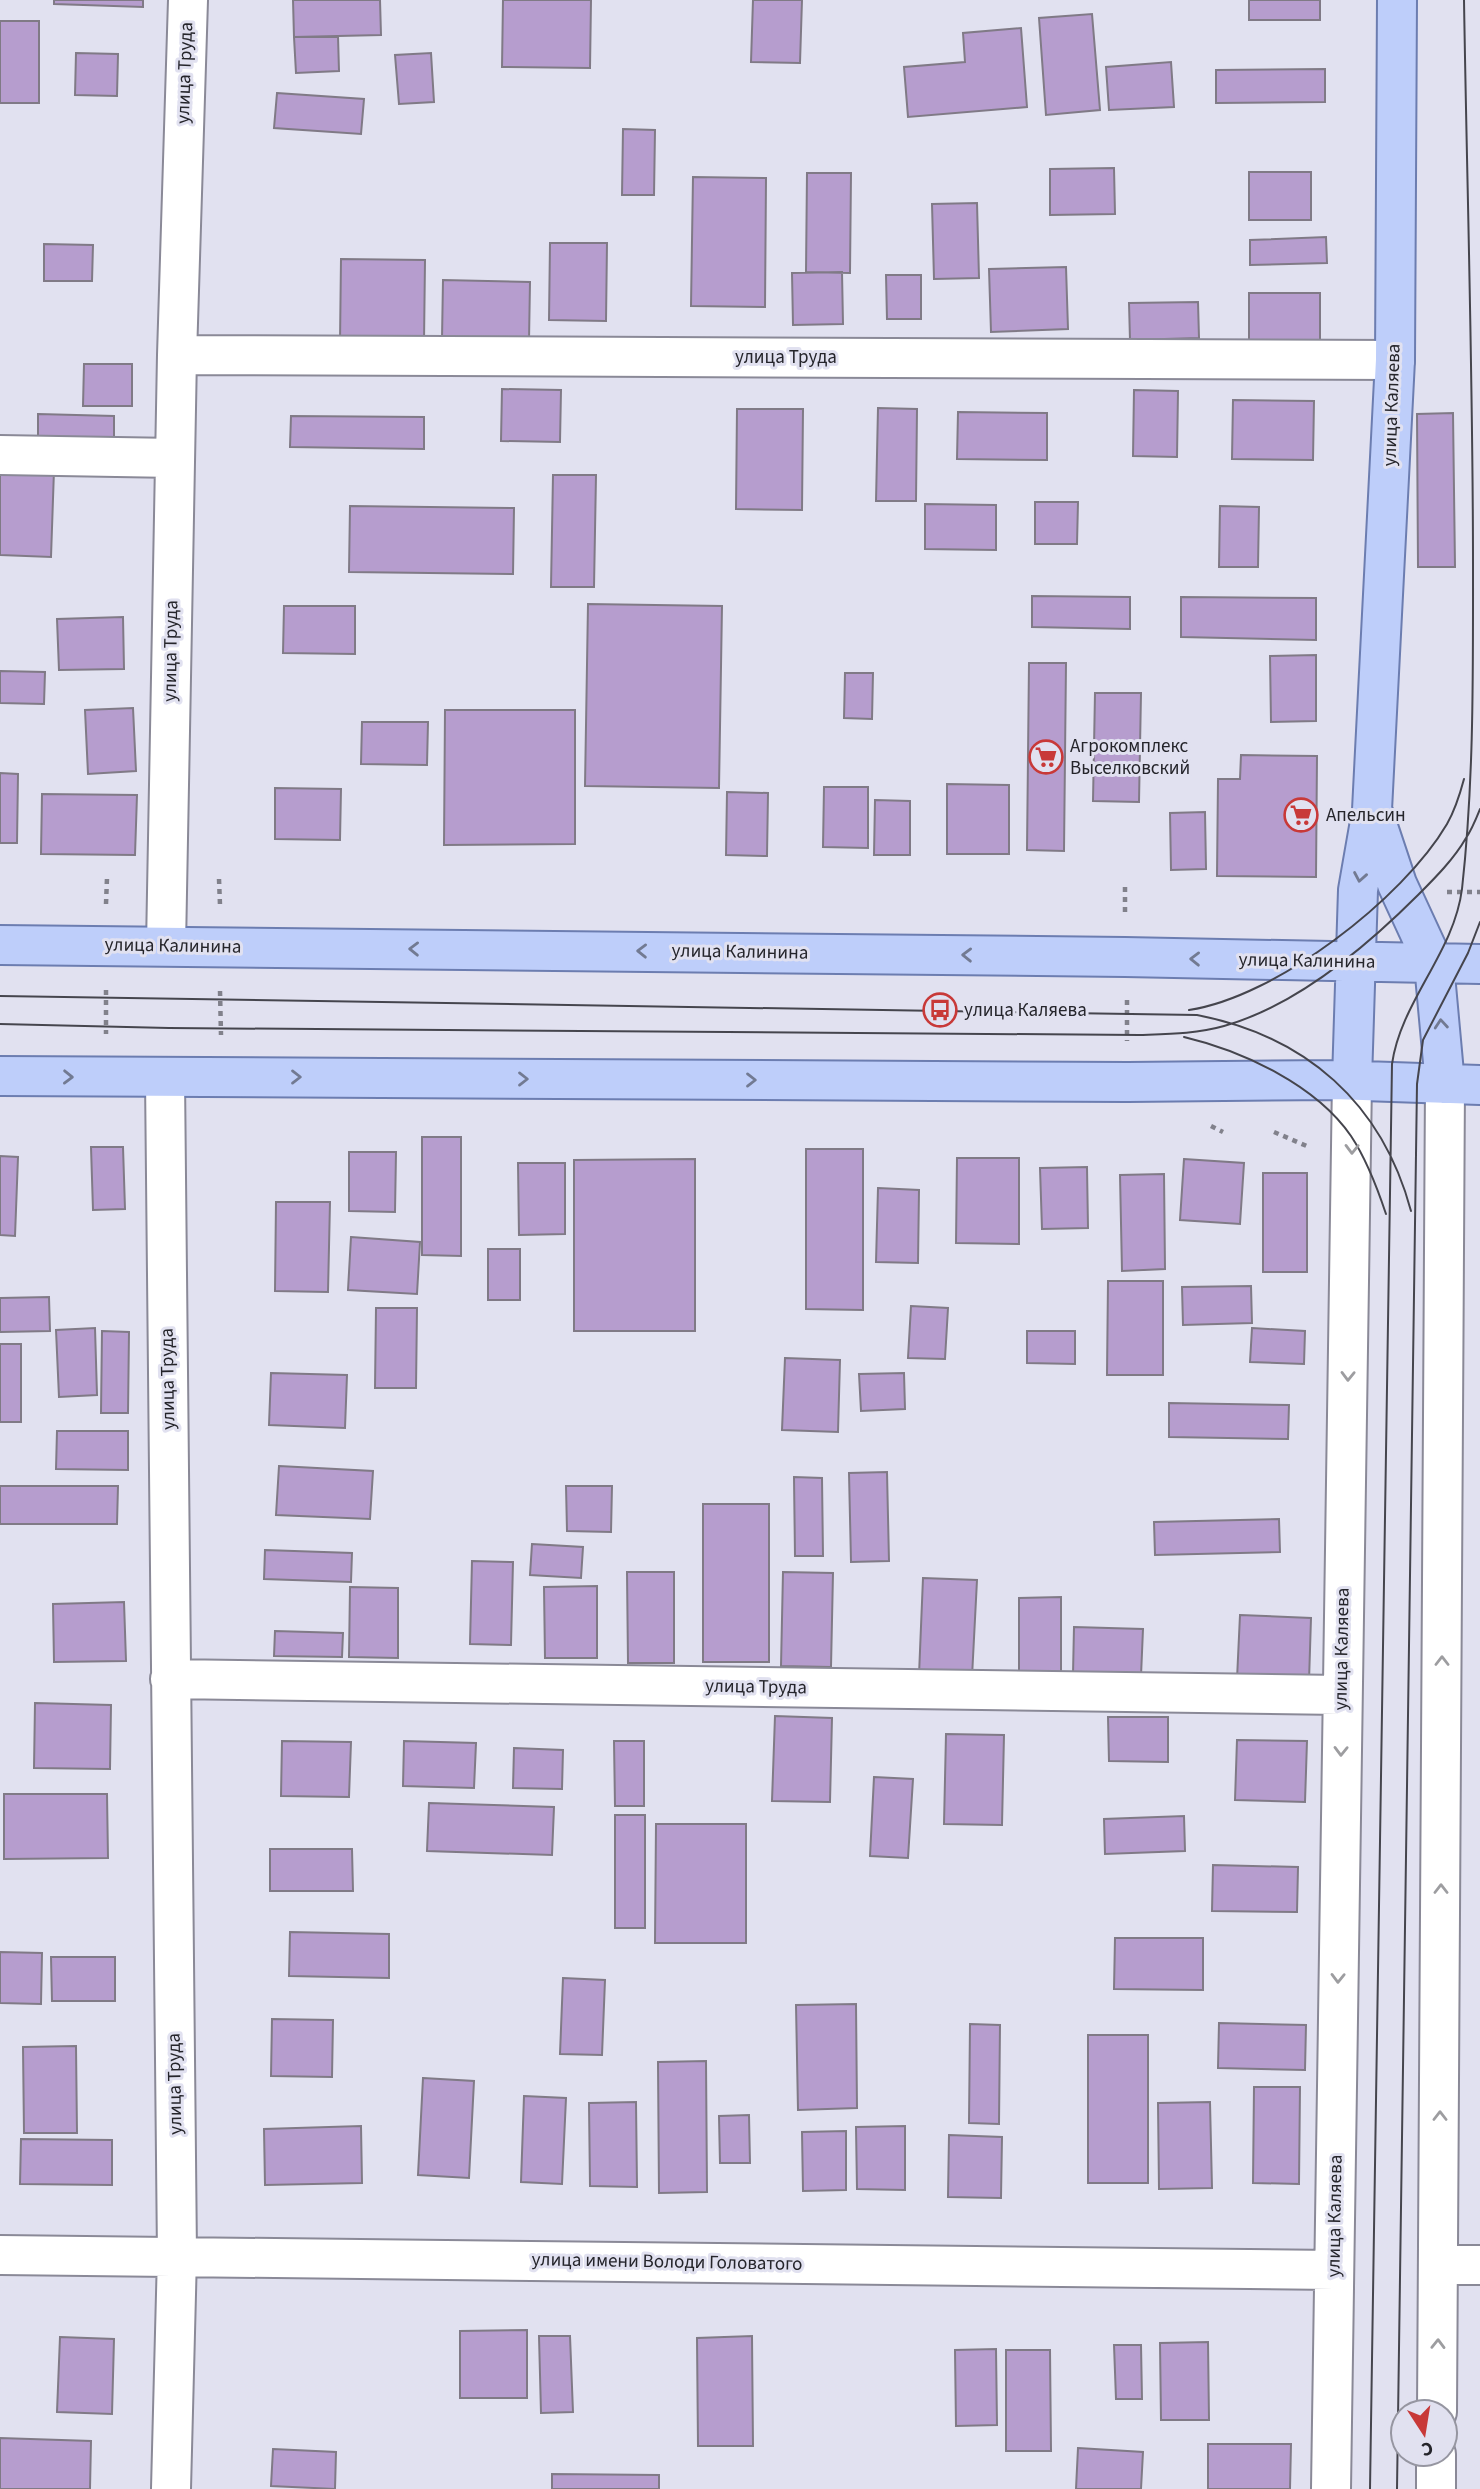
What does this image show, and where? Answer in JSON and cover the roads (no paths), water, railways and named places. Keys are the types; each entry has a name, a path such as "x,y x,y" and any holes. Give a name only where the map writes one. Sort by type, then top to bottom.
{"main road":[{"name":"улица Каляева","path":"1352,1080 1358,890 1372,810 1395,360 1397,0"},
{"name":"улица Каляева","path":"1372,810 1396,881 1434,964 1463,1085"},
{"name":"улица Калинина","path":"0,945 1125,957 1480,964"},
{"path":"0,1076 1128,1082 1352,1080 1463,1085"}],"street":[{"name":"улица Труда","path":"166,946 177,355 188,0"},
{"name":"улица Труда","path":"177,355 1395,360"},
{"path":"0,455 175,458"},
{"name":"улица Труда","path":"165,1078 177,2255 172,2489"},
{"name":"улица Каляева","path":"1331,2489 1352,1080"},
{"name":"улица Каляева","path":"1437,2398 1463,1085"},
{"name":"улица Труда","path":"170,1679 1341,1695"},
{"name":"улица имени Володи Головатого","path":"0,2255 1334,2270"},
{"path":"1439,2265 1480,2265"},
{"path":"1436,2468 1436,2489"}],"tram line":[{"path":"1370,2489 1392,1064 1406,1019 1439,956 1457,912 1466,848 1471,767 1473,494 1464,0"},
{"path":"1189,1010 1223,1001 1260,986 1334,940 1369,912 1427,853 1450,819 1464,779"},
{"path":"0,1024 169,1028 1139,1035 1203,1031 1251,1017 1277,1004 1329,973 1353,954 1398,915 1444,868 1468,835 1480,809"},
{"path":"1397,2489 1417,1084 1423,1040 1468,953 1480,922"},
{"path":"0,996 1197,1015 1236,1025 1272,1039 1305,1058 1334,1080 1359,1107 1381,1138 1398,1172 1411,1211"},
{"path":"1184,1037 1254,1061 1298,1086 1318,1101 1336,1118 1357,1145 1386,1214"}],"place":[{"name":"Агрокомплекс Выселковский","path":"1046,757"},
{"name":"Апельсин","path":"1301,815"},
{"name":"улица Каляева","path":"940,1010"}]}
